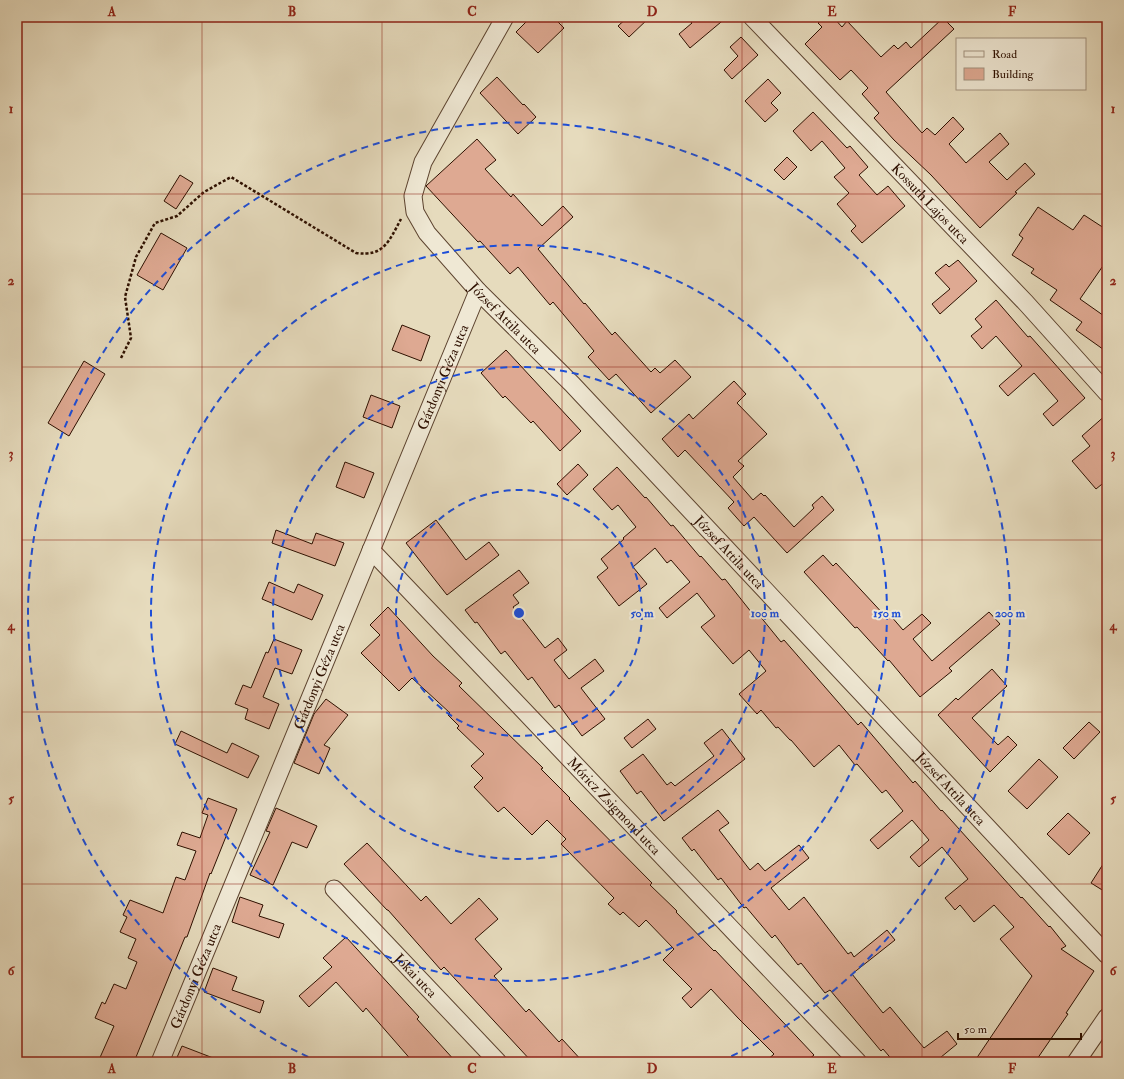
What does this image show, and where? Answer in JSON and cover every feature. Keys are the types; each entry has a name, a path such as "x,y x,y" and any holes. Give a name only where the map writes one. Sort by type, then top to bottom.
{"street":[{"path":"413,196 423,162 505,17"},
{"name":"Kossuth Lajos utca","path":"752,17 1026,303 1107,392"},
{"name":"József Attila utca","path":"413,196 415,212 427,233 478,291 577,390 1107,955"},
{"name":"Gárdonyi Géza utca","path":"160,1062 478,291"},
{"name":"Móricz Zsigmond utca","path":"371,550 858,1062"},
{"name":"Jókai utca","path":"334,890 498,1062"},
{"path":"1076,1062 1107,1017"}],"path":[{"path":"121,358 131,338 125,297 136,256 155,223 177,216 204,192 231,177 356,253 375,253 389,242 413,196"}],"building":[{"path":"531,17 553,17 564,28 538,53 516,32"},
{"path":"628,17 650,17 629,37 618,26"},
{"path":"687,17 727,17 690,48 679,34 692,23"},
{"path":"825,17 833,17 842,27 847,21 881,57 894,45 898,49 906,42 911,48 943,18 954,29 886,92 922,133 927,128 935,135 953,117 964,129 949,144 966,163 1000,133 1009,144 989,162 1007,180 1025,163 1035,174 980,228 931,175 894,140 874,118 879,113 862,94 868,88 851,70 840,80 805,44 822,27 818,23"},
{"path":"741,37 758,55 732,79 724,70 738,56 730,47"},
{"path":"497,77 536,117 518,134 480,93"},
{"path":"768,79 781,93 771,103 778,110 765,122 745,101"},
{"path":"813,112 847,148 850,146 868,167 859,175 877,195 888,186 905,206 862,243 851,231 856,226 837,204 849,193 834,177 845,168 822,141 811,151 793,131"},
{"path":"477,139 496,160 485,169 511,197 513,194 542,226 563,206 573,217 538,249 584,304 585,303 612,335 615,332 651,372 655,368 660,373 675,360 691,377 651,413 616,374 609,380 588,357 594,351 553,302 550,305 518,267 510,274 426,186"},
{"path":"787,157 797,167 784,180 774,170"},
{"path":"180,175 193,183 176,209 164,201"},
{"path":"1038,207 1073,230 1084,215 1107,230 1107,260 1080,299 1107,318 1107,352 1076,330 1082,322 1050,300 1057,290 1031,273 1034,269 1012,255 1023,238 1019,235"},
{"path":"161,233 187,248 163,290 137,275"},
{"path":"958,260 977,281 940,314 932,304 950,289 935,273 946,264 949,267"},
{"path":"996,300 1085,398 1053,426 1043,414 1058,401 1034,373 1008,396 999,386 1022,366 996,336 982,349 971,336 982,327 975,319"},
{"path":"402,325 430,336 421,361 392,350"},
{"path":"506,350 581,431 560,451 533,421 531,423 505,396 503,398 481,373"},
{"path":"84,361 105,374 69,436 48,423"},
{"path":"734,381 746,394 737,403 767,434 738,461 744,466 733,477 753,500 761,493 764,496 765,495 794,527 814,508 812,505 822,496 834,510 787,553 754,517 744,526 728,508 734,502 685,450 678,457 662,439 689,414 693,419"},
{"path":"371,395 400,406 392,428 363,417"},
{"path":"1107,414 1107,480 1096,489 1072,461 1090,446 1082,436"},
{"path":"345,462 374,473 364,498 336,487"},
{"path":"578,464 588,475 567,495 557,484"},
{"path":"617,467 671,526 673,525 722,580 725,579 752,613 755,610 781,642 784,640 858,725 861,722 913,783 915,781 1021,898 1022,897 1049,927 1050,926 1066,946 1061,949 1094,971 1066,1013 1068,1014 1035,1062 974,1062 1032,976 1000,939 1014,927 994,905 974,922 960,905 955,910 945,898 968,879 942,847 919,867 910,857 929,840 912,820 878,849 870,840 903,811 886,790 882,793 857,764 855,765 839,745 814,767 791,740 778,727 776,728 761,710 757,714 739,694 766,671 749,650 733,664 701,627 715,616 697,593 667,618 659,608 690,582 671,560 667,563 655,548 633,567 647,584 619,606 597,577 608,568 601,559 636,527 618,505 612,510 593,489"},
{"path":"436,520 466,560 489,542 499,555 447,595 406,543"},
{"path":"276,530 312,544 316,533 344,543 335,566 272,543"},
{"path":"823,555 833,566 836,563 887,618 890,615 903,630 922,614 931,623 913,639 932,661 989,612 1000,624 949,668 952,671 920,697 889,660 888,661 857,627 855,628 804,572"},
{"path":"519,570 529,583 513,595 519,603 513,607 545,648 558,638 567,650 554,660 569,679 595,659 604,671 581,688 605,719 582,736 559,705 555,708 532,677 528,680 505,651 501,654 477,622 475,623 465,610"},
{"path":"269,582 294,593 298,584 323,595 312,620 262,599"},
{"path":"388,607 433,656 462,683 459,686 543,768 541,769 570,798 569,799 652,883 650,885 677,911 676,912 714,951 715,950 814,1055 806,1062 765,1062 774,1054 711,989 691,1008 682,998 692,989 663,960 674,949 646,920 639,927 623,912 620,915 608,904 614,898 561,844 566,839 547,820 532,835 504,807 498,812 474,787 483,778 471,766 484,754 457,728 459,726 448,715 450,713 412,678 399,691 361,653 380,635 370,625"},
{"path":"274,639 302,650 292,674 275,668 263,697 279,704 269,729 245,719 248,709 235,704 243,685 251,688 266,652 268,653"},
{"path":"992,669 1007,686 972,718 998,745 1008,736 1017,745 990,772 938,715 956,698 958,700"},
{"path":"326,699 348,715 324,745 330,748 319,774 294,763 314,714"},
{"path":"648,719 656,729 632,748 624,738"},
{"path":"1089,722 1100,732 1074,759 1063,748"},
{"path":"722,729 745,759 664,821 641,791 637,794 620,771 643,754 667,785 671,782 675,786 714,756 704,743"},
{"path":"181,731 227,753 232,743 259,756 248,778 175,744"},
{"path":"1039,759 1058,777 1027,809 1008,791"},
{"path":"208,798 237,809 211,874 210,873 187,937 185,937 134,1062 98,1062 114,1026 95,1018 102,1002 105,1004 114,984 126,989 137,962 128,958 136,939 120,932 127,917 123,915 130,900 163,913 176,877 185,880 196,851 177,845 182,832 200,838 208,815 202,813"},
{"path":"276,808 317,826 307,848 292,842 273,885 250,875 270,832 266,831"},
{"path":"718,810 729,823 719,830 750,870 758,863 765,871 799,845 809,858 771,888 789,910 804,897 848,954 851,952 854,957 887,930 895,940 852,974 883,1013 890,1007 924,1048 947,1031 957,1044 935,1062 894,1062 883,1049 881,1051 830,990 825,993 801,963 798,965 775,935 772,938 746,907 744,908 721,878 718,880 694,849 692,851 682,838"},
{"path":"1068,813 1090,833 1069,855 1047,834"},
{"path":"367,843 421,901 426,896 451,924 479,898 498,919 475,939 502,969 494,976 526,1012 529,1009 559,1042 562,1039 583,1062 532,1062 444,967 441,970 388,910 344,864"},
{"path":"1107,858 1107,893 1091,883"},
{"path":"240,897 263,905 259,916 284,924 279,938 232,922"},
{"path":"346,937 419,1017 417,1019 456,1062 413,1062 366,1008 363,1012 336,982 309,1007 299,996 332,967 323,958"},
{"path":"213,968 237,977 232,990 264,1001 260,1013 204,992"},
{"path":"182,1046 221,1061 221,1062 175,1062"}]}
